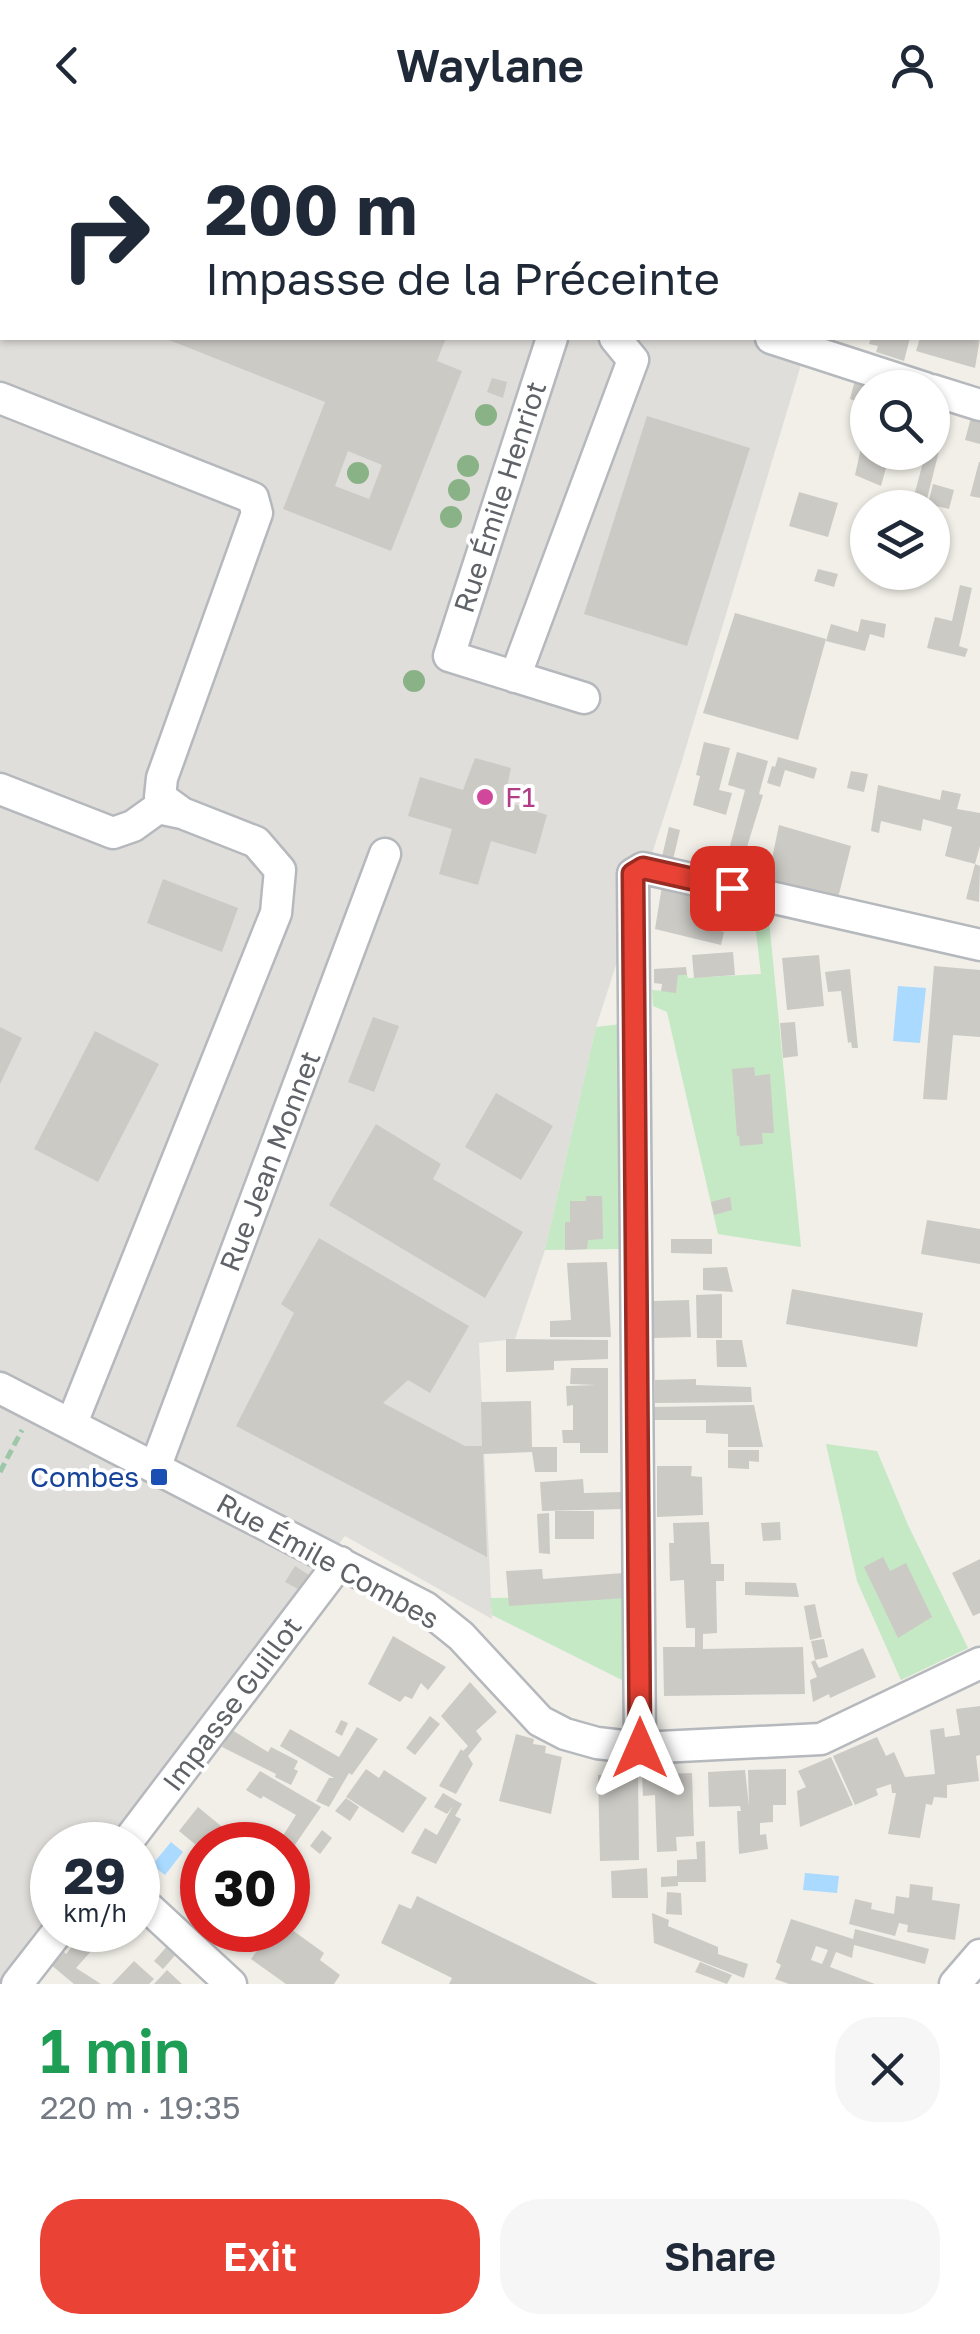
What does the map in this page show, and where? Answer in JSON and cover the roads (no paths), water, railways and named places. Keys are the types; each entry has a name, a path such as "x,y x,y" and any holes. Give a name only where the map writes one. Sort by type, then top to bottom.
{"street":[{"name":"Rue Émile Henriot","path":"515,677 449,656 551,340"},
{"path":"584,698 515,677 632,360 617,340"},
{"path":"777,340 870,370"},
{"path":"950,396 980,405"},
{"path":"0,398 253,498 257,513 162,778 160,797 182,813"},
{"path":"0,789 112,833 133,826 158,808 182,813 256,842 280,870 276,913 72,1423"},
{"name":"Rue Jean Monnet","path":"155,1468 385,854"},
{"path":"640,1748 633,874 643,868 980,945"},
{"name":"Rue Émile Combes","path":"0,1388 425,1607 461,1636 540,1721 597,1744 640,1748 821,1739 980,1663"},
{"name":"Impasse Guillot","path":"142,1822 340,1562"},
{"path":"160,1918 231,1984"},
{"path":"17,1984 42,1952"},
{"path":"955,1984 980,1954"}],"water":[{"path":"898,986 926,988 920,1043 893,1041"},
{"path":"171,1842 180,1850 180,1856 165,1875 160,1871 160,1855"},
{"path":"805,1873 839,1876 837,1893 803,1890"}],"place":[{"name":"F1","path":"485,797"},
{"name":"Combes","path":"159,1477"}]}
